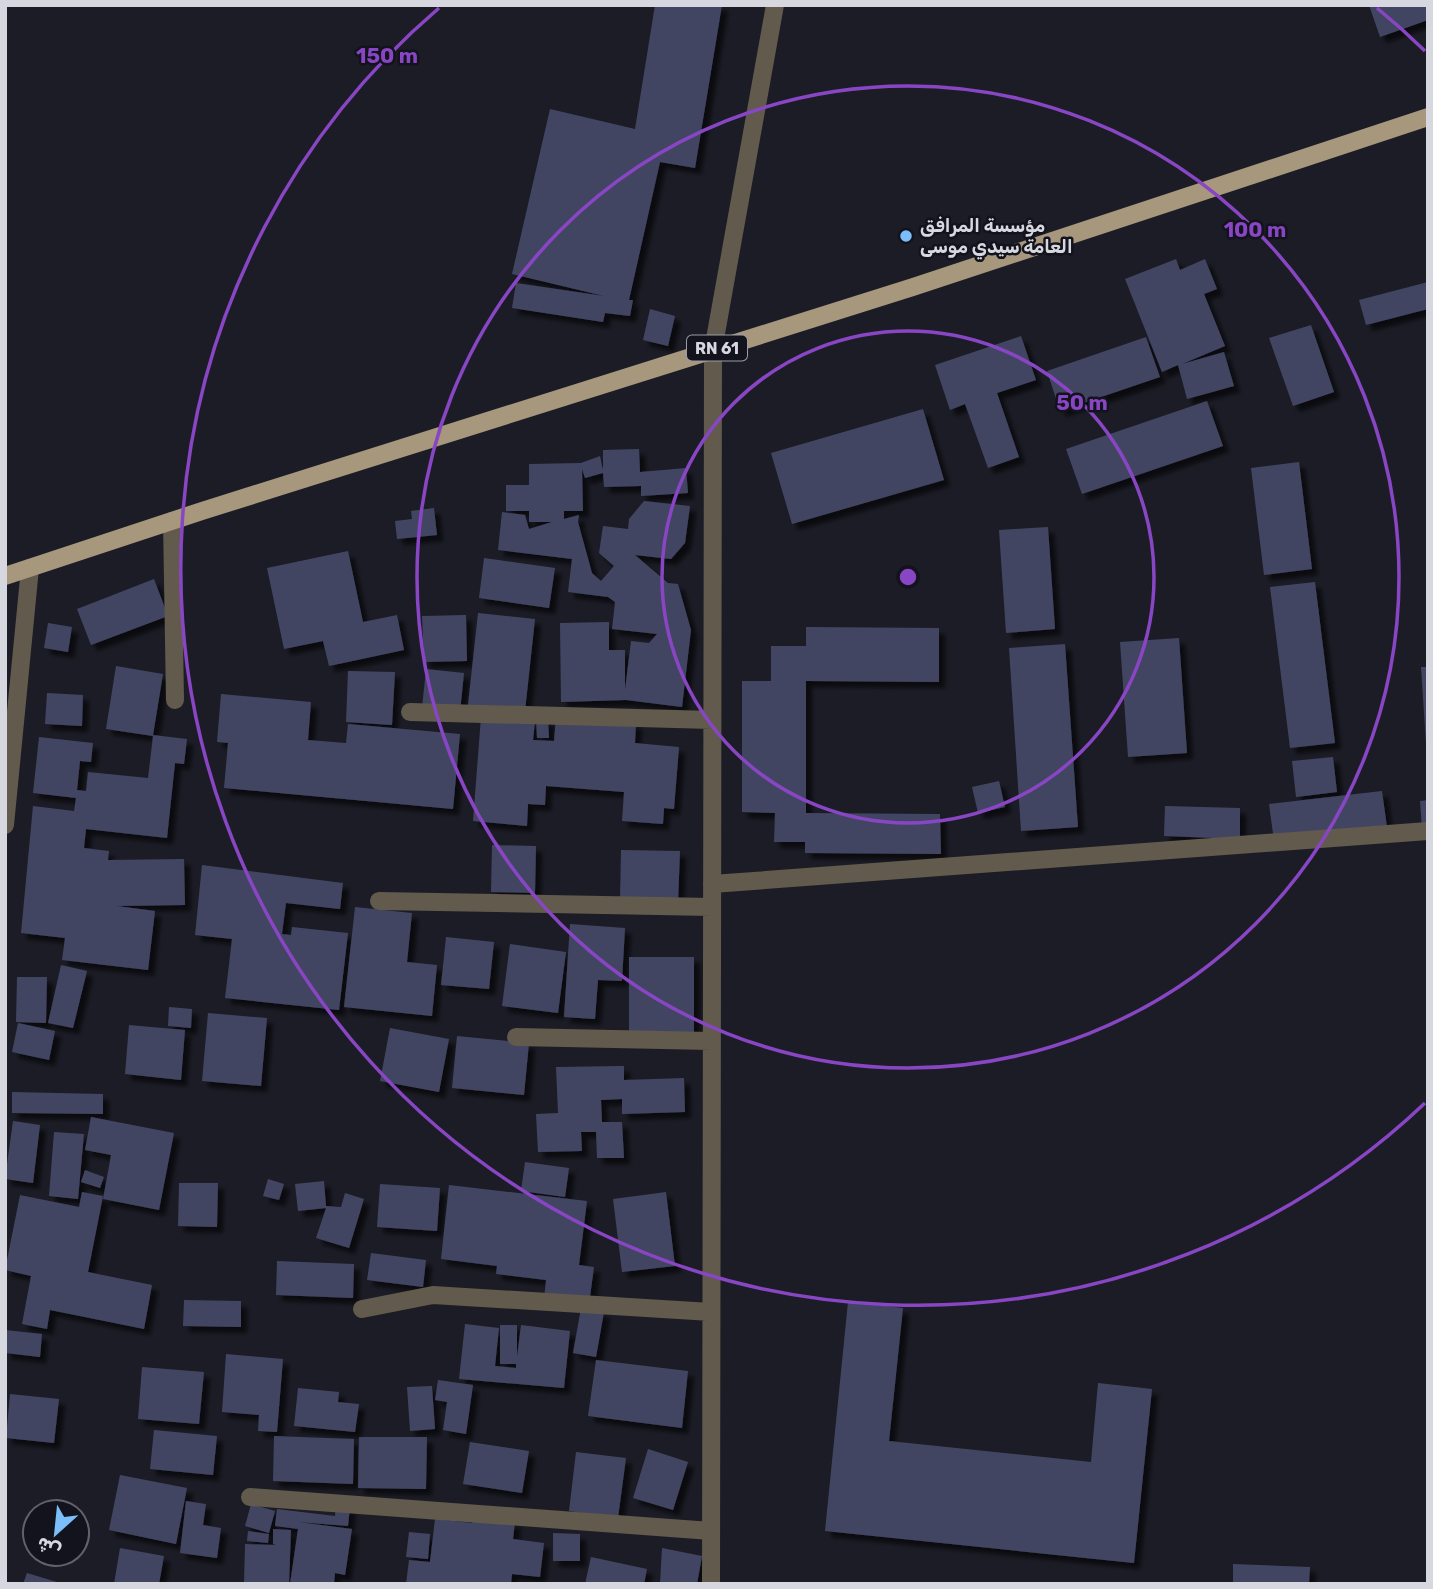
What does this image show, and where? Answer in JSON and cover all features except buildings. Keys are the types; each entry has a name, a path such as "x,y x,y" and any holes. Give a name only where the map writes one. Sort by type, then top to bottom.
{"main road":[{"name":"RN 61","path":"5,576 713,350 1428,117"}],"street":[{"path":"711,1584 713,350 775,5"},
{"path":"172,521 174,700"},
{"path":"5,825 30,568"},
{"path":"410,712 712,720"},
{"path":"712,884 1428,831"},
{"path":"379,901 712,907"},
{"path":"516,1037 711,1041"},
{"path":"362,1309 433,1295 711,1312"},
{"path":"250,1497 711,1531"}],"place":[{"name":"مؤسسة المرافق العامة سيدي موسى","path":"906,236"}]}
